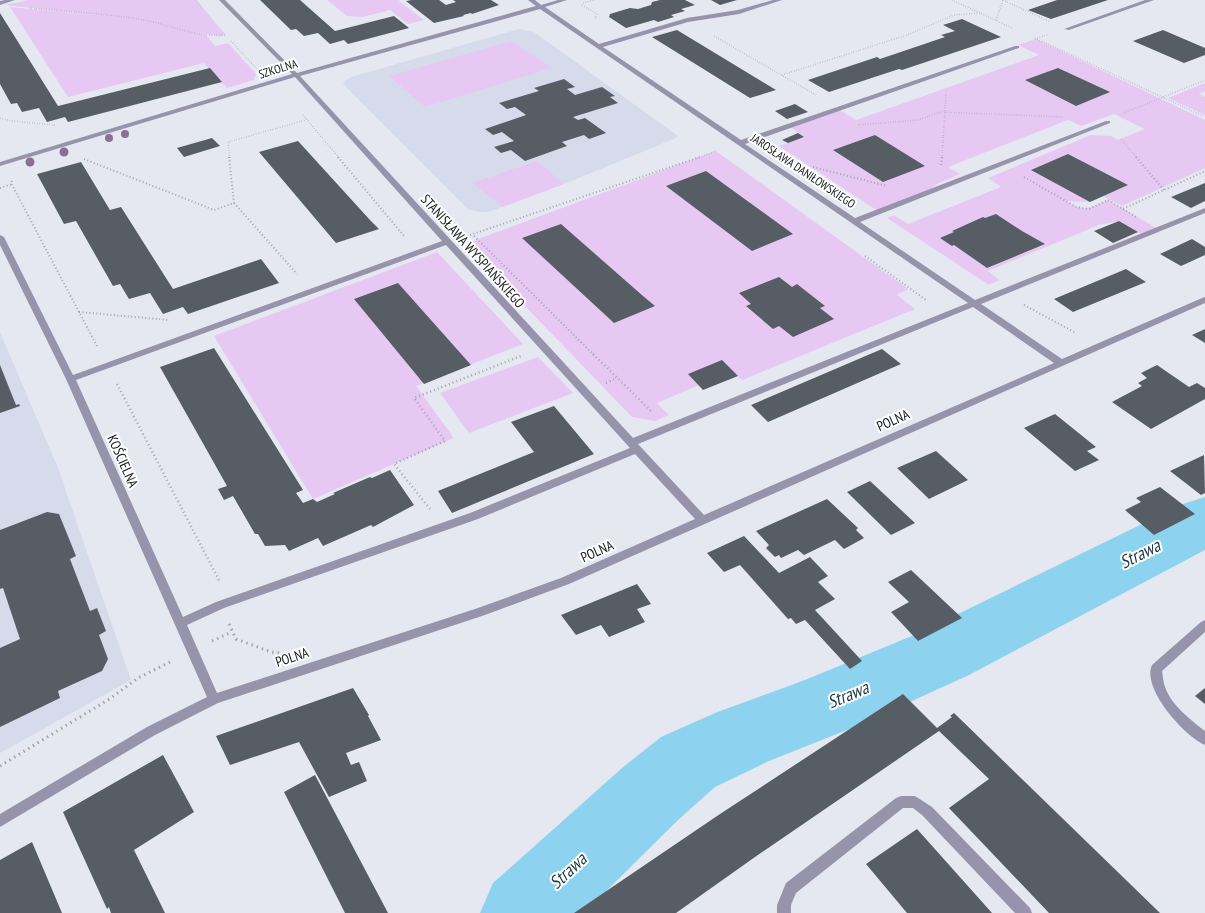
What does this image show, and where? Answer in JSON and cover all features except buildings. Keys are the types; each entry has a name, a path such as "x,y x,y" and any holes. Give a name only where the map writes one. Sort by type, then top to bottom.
{"street":[{"path":"0,2 12,0"},
{"name":"STANISŁAWA WYSPIAŃSKIEGO","path":"222,0 296,75 703,521"},
{"name":"JAROSŁAWA DANIŁOWSKIEGO","path":"531,0 1060,363"},
{"name":"SZKOLNA","path":"0,164 296,75 564,0"},
{"path":"599,46 687,20 739,12 779,0"},
{"path":"1069,28 1151,0"},
{"path":"740,143 1017,47"},
{"path":"855,221 1108,122"},
{"path":"181,623 220,605 474,516 635,445 667,428 1205,210"},
{"name":"KOŚCIELNA","path":"0,237 71,379 214,698"},
{"path":"71,379 447,242"},
{"name":"POLNA","path":"0,821 151,731 214,698 478,613 565,581 1205,300"},
{"path":"1205,625 1156,669 1158,686 1167,702 1190,727 1205,739"},
{"path":"784,913 784,905 791,888 901,802 915,802 927,811 1024,913"}],"path":[{"path":"952,0 1016,30"},
{"path":"996,21 1003,0 1057,25 1069,28"},
{"path":"581,4 597,14 596,18 627,38"},
{"path":"28,8 140,20 190,31 221,36 226,35"},
{"path":"782,75 907,35 945,18 981,14"},
{"path":"687,20 838,109"},
{"path":"1017,47 1018,45 1069,28"},
{"path":"1029,36 1205,117"},
{"path":"857,125 918,120 944,112 1102,119 1108,122 1117,115 1163,98 1205,80"},
{"path":"943,186 939,183 946,88"},
{"path":"299,111 418,253"},
{"path":"0,118 12,121 56,125"},
{"path":"298,277 234,204 228,142 306,120"},
{"path":"1121,139 1164,190"},
{"path":"447,242 716,151"},
{"path":"79,158 214,210 234,204"},
{"path":"1000,164 1076,207 1089,209 1108,200 1123,209 1205,171"},
{"path":"808,165 888,186 893,184"},
{"path":"0,188 12,184"},
{"path":"472,234 667,428"},
{"path":"79,312 172,320"},
{"path":"444,527 394,464 445,442 414,398 526,354"},
{"path":"220,605 236,639 271,652 279,653 284,651"},
{"path":"0,766 111,698 138,678 232,632"}],"shaded area":[{"path":"29,0 196,0 226,35 221,36 191,32 206,35 215,46 228,43 256,74 254,80 227,88 204,63 68,97 10,7 106,16 5,5"},
{"path":"327,0 400,0 399,1 424,20 408,24 390,10 362,17 347,16"},
{"path":"519,29 534,32 678,136 564,184 488,212 478,212 468,209 343,84 351,77"},
{"path":"1036,39 1205,120 1205,168 1122,206 1103,196 1090,202 1066,201 1077,207 1087,208 1108,200 1158,229 1143,235 1119,221 1099,225 988,271 999,280 989,285 887,218 894,215 908,224 1001,187 988,178 1091,135 1111,136 1118,140 1145,129 1114,114 1081,126 1068,120 948,167 960,174 939,183 925,193 878,211 779,146 804,137 789,126 838,109 856,120 1039,55 1018,45"},
{"path":"512,41 552,68 425,107 389,76"},
{"path":"1205,83 1205,91 1199,94 1205,97 1205,115 1168,98"},
{"path":"716,151 908,289 897,295 915,309 742,380 732,371 657,403 669,415 655,421 632,417 465,244"},
{"path":"537,161 564,184 503,207 472,183"},
{"path":"437,252 523,344 416,386 454,438 313,499 214,336"},
{"path":"0,332 58,468 131,680 0,753"},
{"path":"538,357 573,393 469,433 440,393"}],"waterway":[{"name":"Strawa","path":"523,913 650,794 688,762 742,737 831,703 944,654 1205,521"}]}
